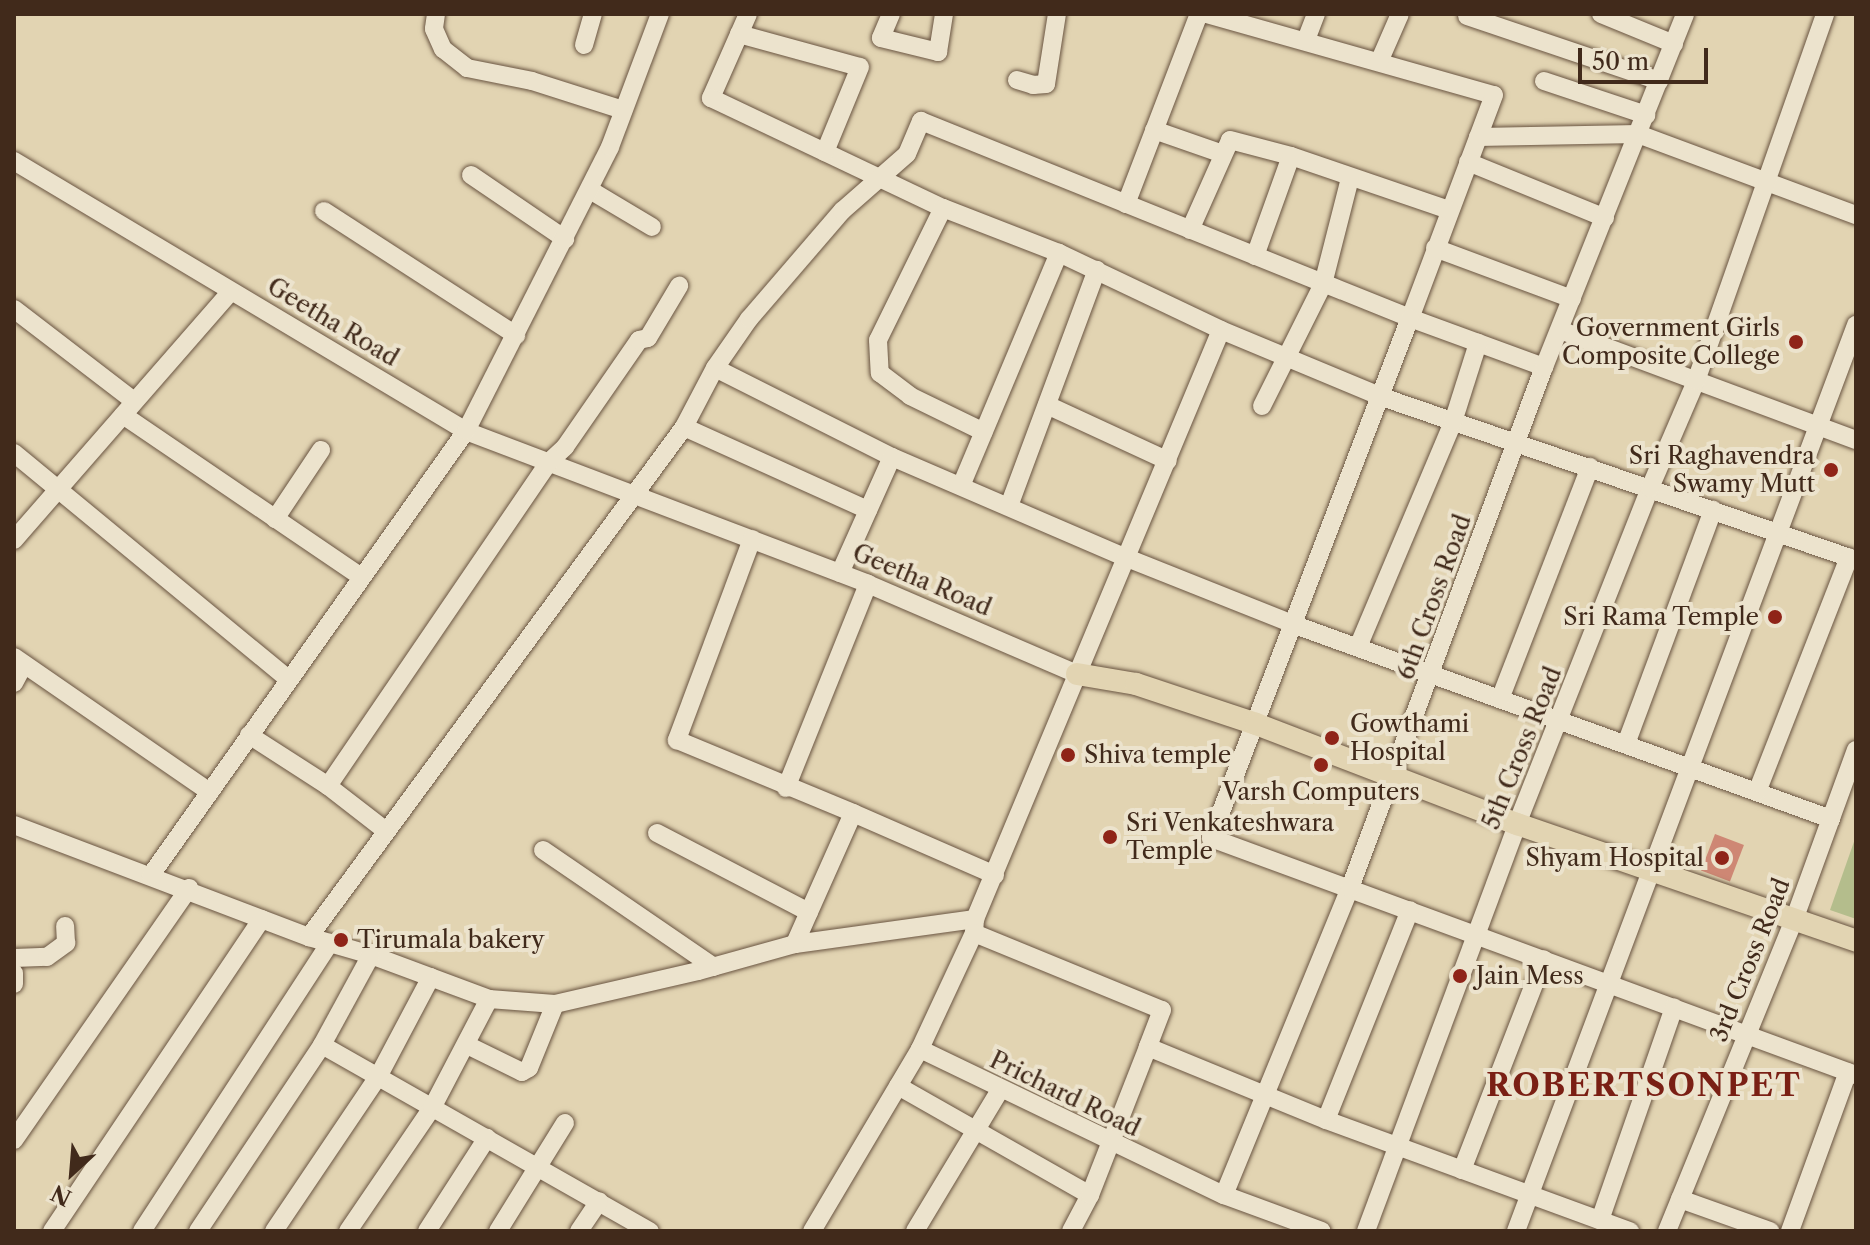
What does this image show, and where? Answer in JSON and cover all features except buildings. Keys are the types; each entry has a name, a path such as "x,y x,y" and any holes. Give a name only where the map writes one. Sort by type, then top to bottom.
{"main road":[{"name":"Geetha Road","path":"1077,674 1136,684 1256,724 1517,824 1652,868 1856,941"}],"street":[{"path":"436,14 434,29 443,49 467,68 532,81 623,110"},
{"path":"584,45 593,14"},
{"path":"151,875 466,431 590,190 610,147 660,14"},
{"path":"891,14 881,38 938,52 944,14"},
{"path":"1017,80 1046,84 1057,14"},
{"path":"1126,204 1199,14"},
{"path":"1207,14 1494,95 1382,397 1211,838 1852,1073 1790,1231"},
{"path":"1306,40 1316,14"},
{"path":"1379,62 1400,14"},
{"path":"1601,14 1674,44"},
{"name":"6th Cross Road","path":"1224,1195 1350,888 1544,367 1685,14"},
{"name":"5th Cross Road","path":"1366,1231 1517,824 1650,488 1696,381 1825,14"},
{"path":"746,15 711,98 943,208 1059,253 1221,330 1382,397 1853,558 1757,792"},
{"path":"1467,16 1659,81"},
{"path":"739,34 860,67 825,152"},
{"path":"1544,81 1646,115"},
{"path":"309,937 684,427 715,368 775,285 878,176 907,154 921,121 1323,284 1544,367"},
{"path":"1154,130 1223,154"},
{"path":"1478,137 1638,134 1856,215"},
{"path":"1190,230 1230,140 1291,156 1449,210"},
{"path":"1255,256 1291,156"},
{"name":"Geetha Road","path":"14,161 466,431 634,492 868,584 1077,674"},
{"path":"1468,162 1605,218"},
{"path":"471,175 565,239"},
{"path":"1262,406 1323,284 1350,178"},
{"path":"590,190 652,227"},
{"path":"943,208 878,340 880,373 910,396 984,432"},
{"path":"324,211 516,335"},
{"path":"1435,248 1572,299"},
{"path":"961,486 1059,253"},
{"path":"1009,506 1097,270"},
{"path":"328,786 549,462 565,447 639,340 648,338 679,286"},
{"path":"14,540 230,292"},
{"path":"14,309 128,408 275,519 361,577"},
{"path":"1516,1231 1856,325"},
{"path":"812,1231 920,1049 975,926 1221,330"},
{"path":"1560,330 1856,440"},
{"path":"1358,647 1453,422 1478,343"},
{"path":"715,368 892,457 1127,558 1295,625 1831,819"},
{"path":"1047,405 1168,461"},
{"path":"684,427 868,510"},
{"path":"275,519 321,450"},
{"path":"14,453 288,679"},
{"path":"840,573 892,457"},
{"path":"1500,699 1590,467"},
{"path":"1626,744 1713,510"},
{"path":"752,539 677,740 995,875"},
{"path":"786,788 868,584"},
{"path":"14,683 19,660 210,792"},
{"path":"249,735 328,786 385,830"},
{"name":"3rd Cross Road","path":"1667,1231 1794,920 1856,750"},
{"path":"795,944 853,813"},
{"path":"14,825 189,888 309,937 371,955 489,999 555,1004 714,967 795,944 975,926 1162,1010 1111,1144 1071,1231"},
{"path":"657,833 809,912"},
{"path":"543,850 714,967"},
{"path":"14,1140 189,888"},
{"path":"1326,1120 1410,910"},
{"path":"52,1231 262,919"},
{"path":"14,958 47,957 66,943 65,926"},
{"path":"142,1231 330,943"},
{"path":"198,1231 322,1045 371,955"},
{"path":"1462,1170 1544,959"},
{"path":"14,973 14,984"},
{"path":"274,1231 378,1077 431,977"},
{"path":"348,1231 432,1108 489,999"},
{"path":"467,1045 522,1072 529,1068 555,1004"},
{"path":"1600,1220 1674,1008"},
{"path":"322,1045 647,1230"},
{"path":"1148,1047 1326,1120 1630,1231"},
{"name":"Prichard Road","path":"920,1049 1111,1144 1224,1195 1322,1231"},
{"path":"898,1086 1090,1195"},
{"path":"915,1231 1000,1090"},
{"path":"498,1231 565,1123"},
{"path":"427,1231 487,1138"},
{"path":"1680,1199 1770,1231"},
{"path":"579,1231 599,1201"}],"green space":[{"path":"1856,836 1856,919 1830,910"}],"place":[{"name":"Government Girls Composite College","path":"1796,342"},
{"name":"Sri Raghavendra Swamy Mutt","path":"1831,470"},
{"name":"Sri Rama Temple","path":"1775,617"},
{"name":"Gowthami Hospital","path":"1332,738"},
{"name":"Shiva temple","path":"1068,755"},
{"name":"Varsh Computers","path":"1321,765"},
{"name":"Sri Venkateshwara Temple","path":"1110,837"},
{"name":"Shyam Hospital","path":"1722,858"},
{"name":"Tirumala bakery","path":"341,940"},
{"name":"Jain Mess","path":"1460,976"}],"district":[{"name":"ROBERTSONPET","path":"1644,1085"}]}
